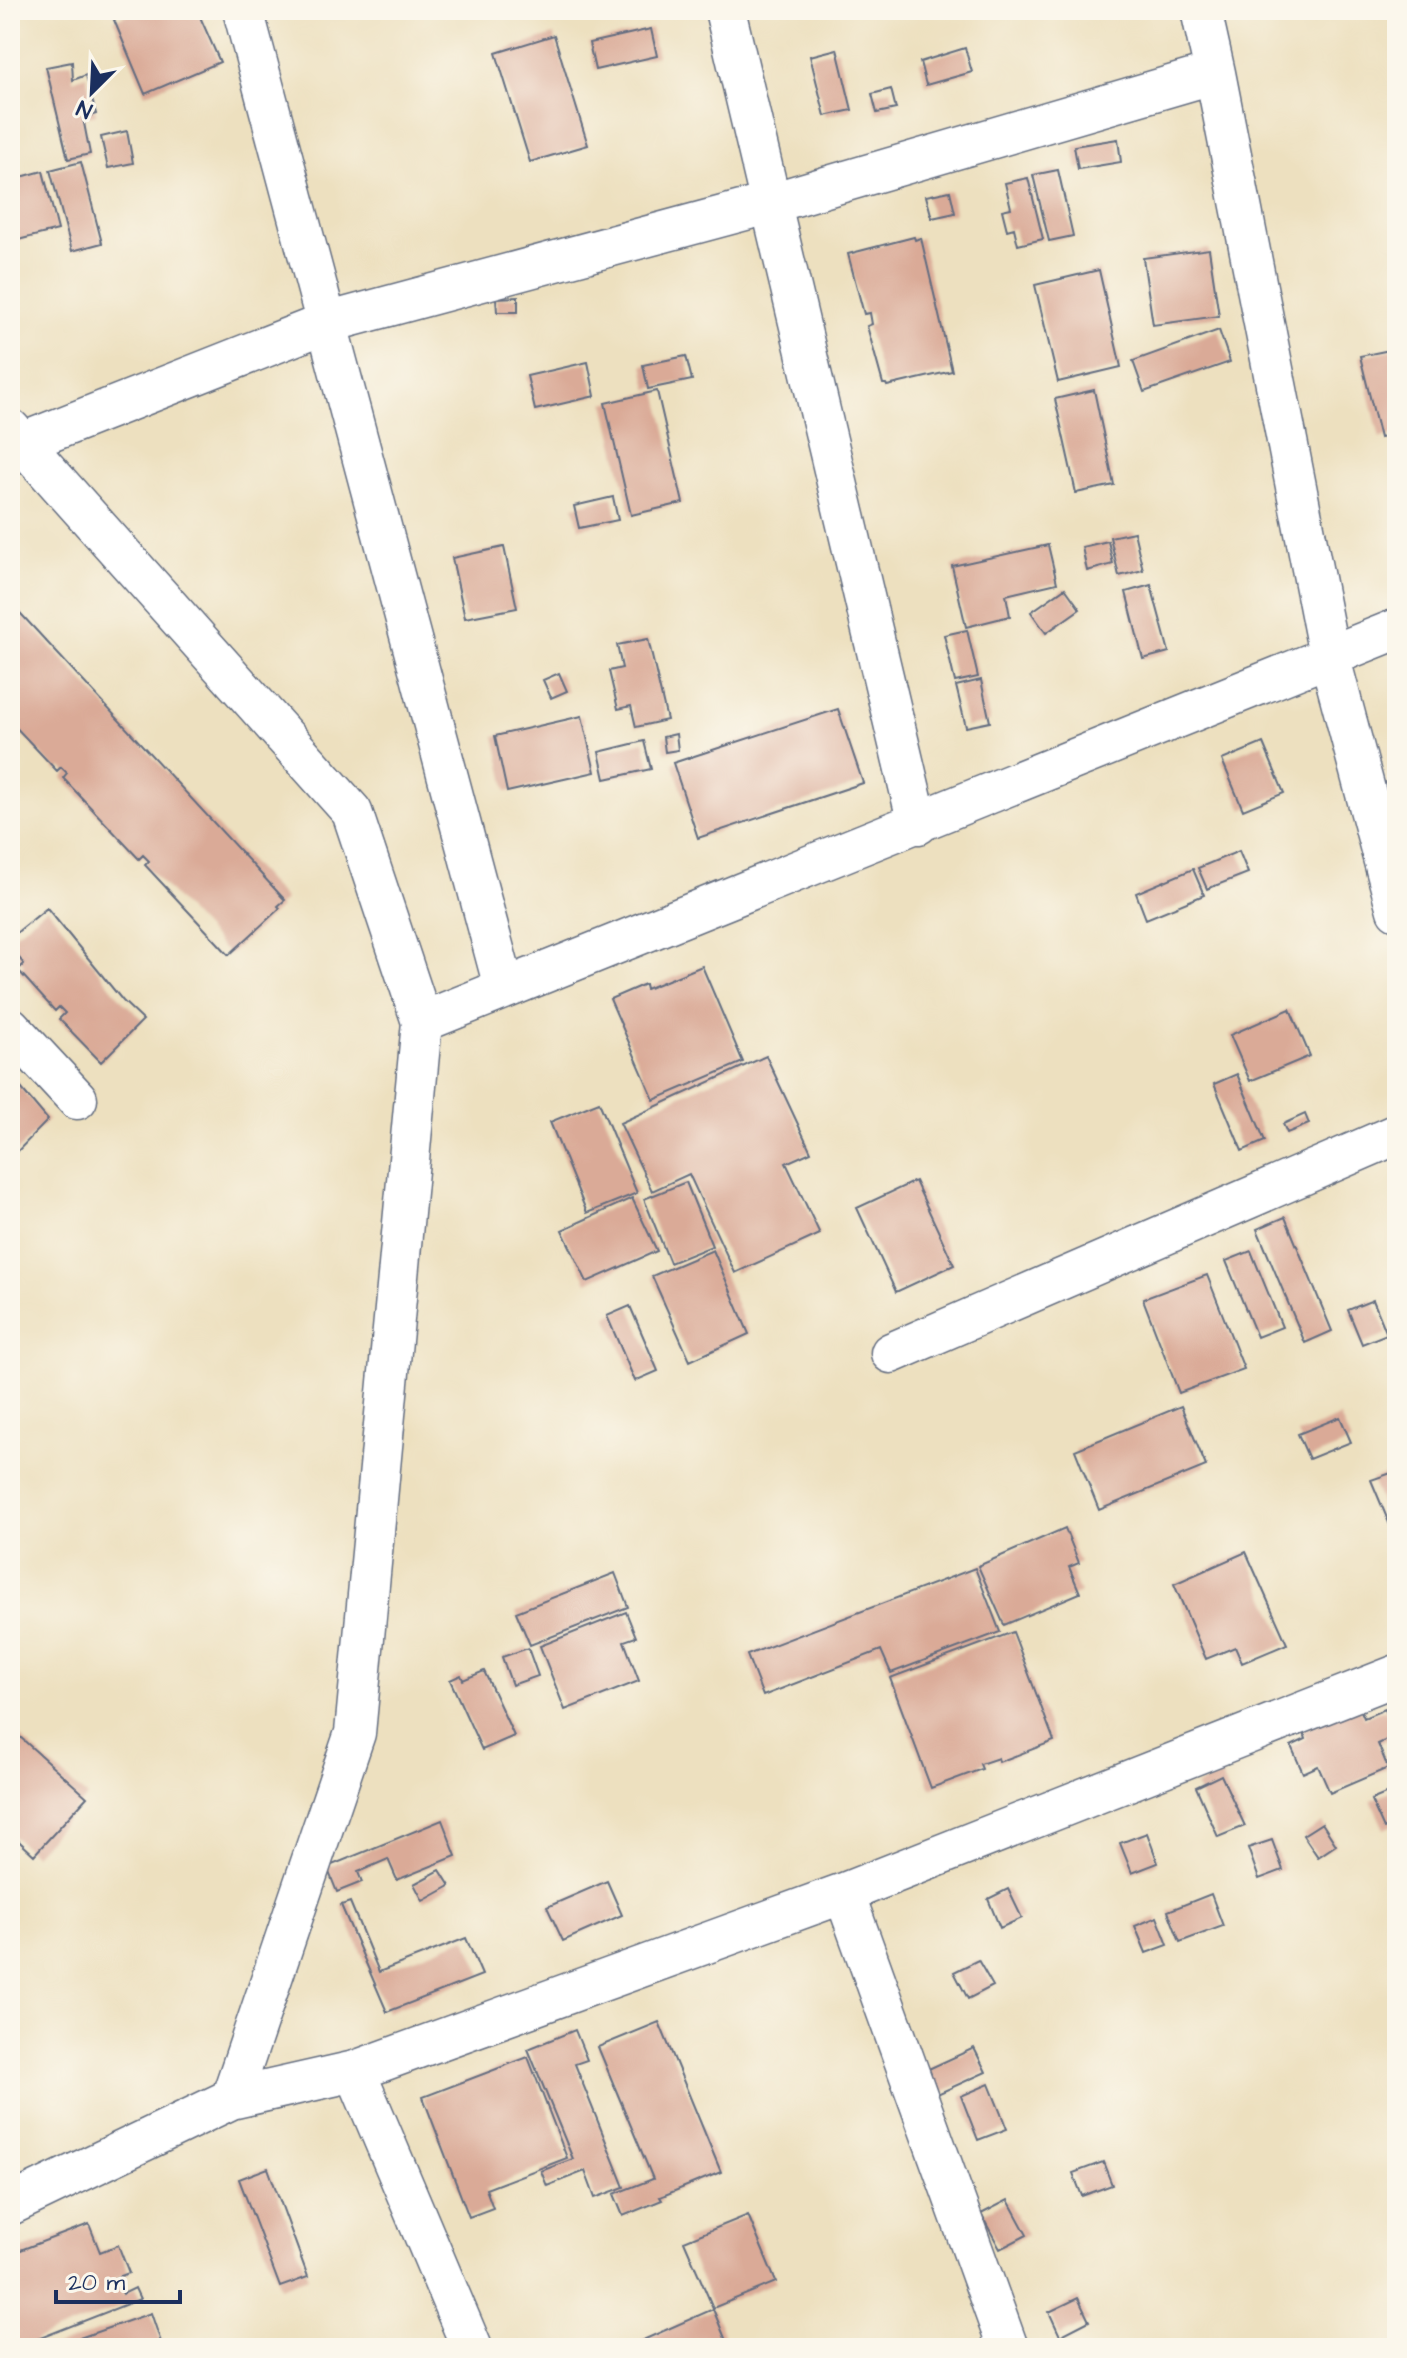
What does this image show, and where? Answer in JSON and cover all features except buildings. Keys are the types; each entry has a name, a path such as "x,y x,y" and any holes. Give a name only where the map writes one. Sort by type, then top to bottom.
{"street":[{"path":"243,10 504,987"},
{"path":"725,10 918,824"},
{"path":"1201,10 1329,655 1397,910"},
{"path":"231,2099 355,1733 422,1022 352,812 16,436 326,323 771,203 1215,73"},
{"path":"422,1022 1397,629"},
{"path":"10,1027 77,1099"},
{"path":"891,1353 1397,1134"},
{"path":"10,2205 231,2099 355,2071 844,1893 1397,1675"},
{"path":"844,1893 1008,2348"},
{"path":"355,2071 472,2348"}]}
